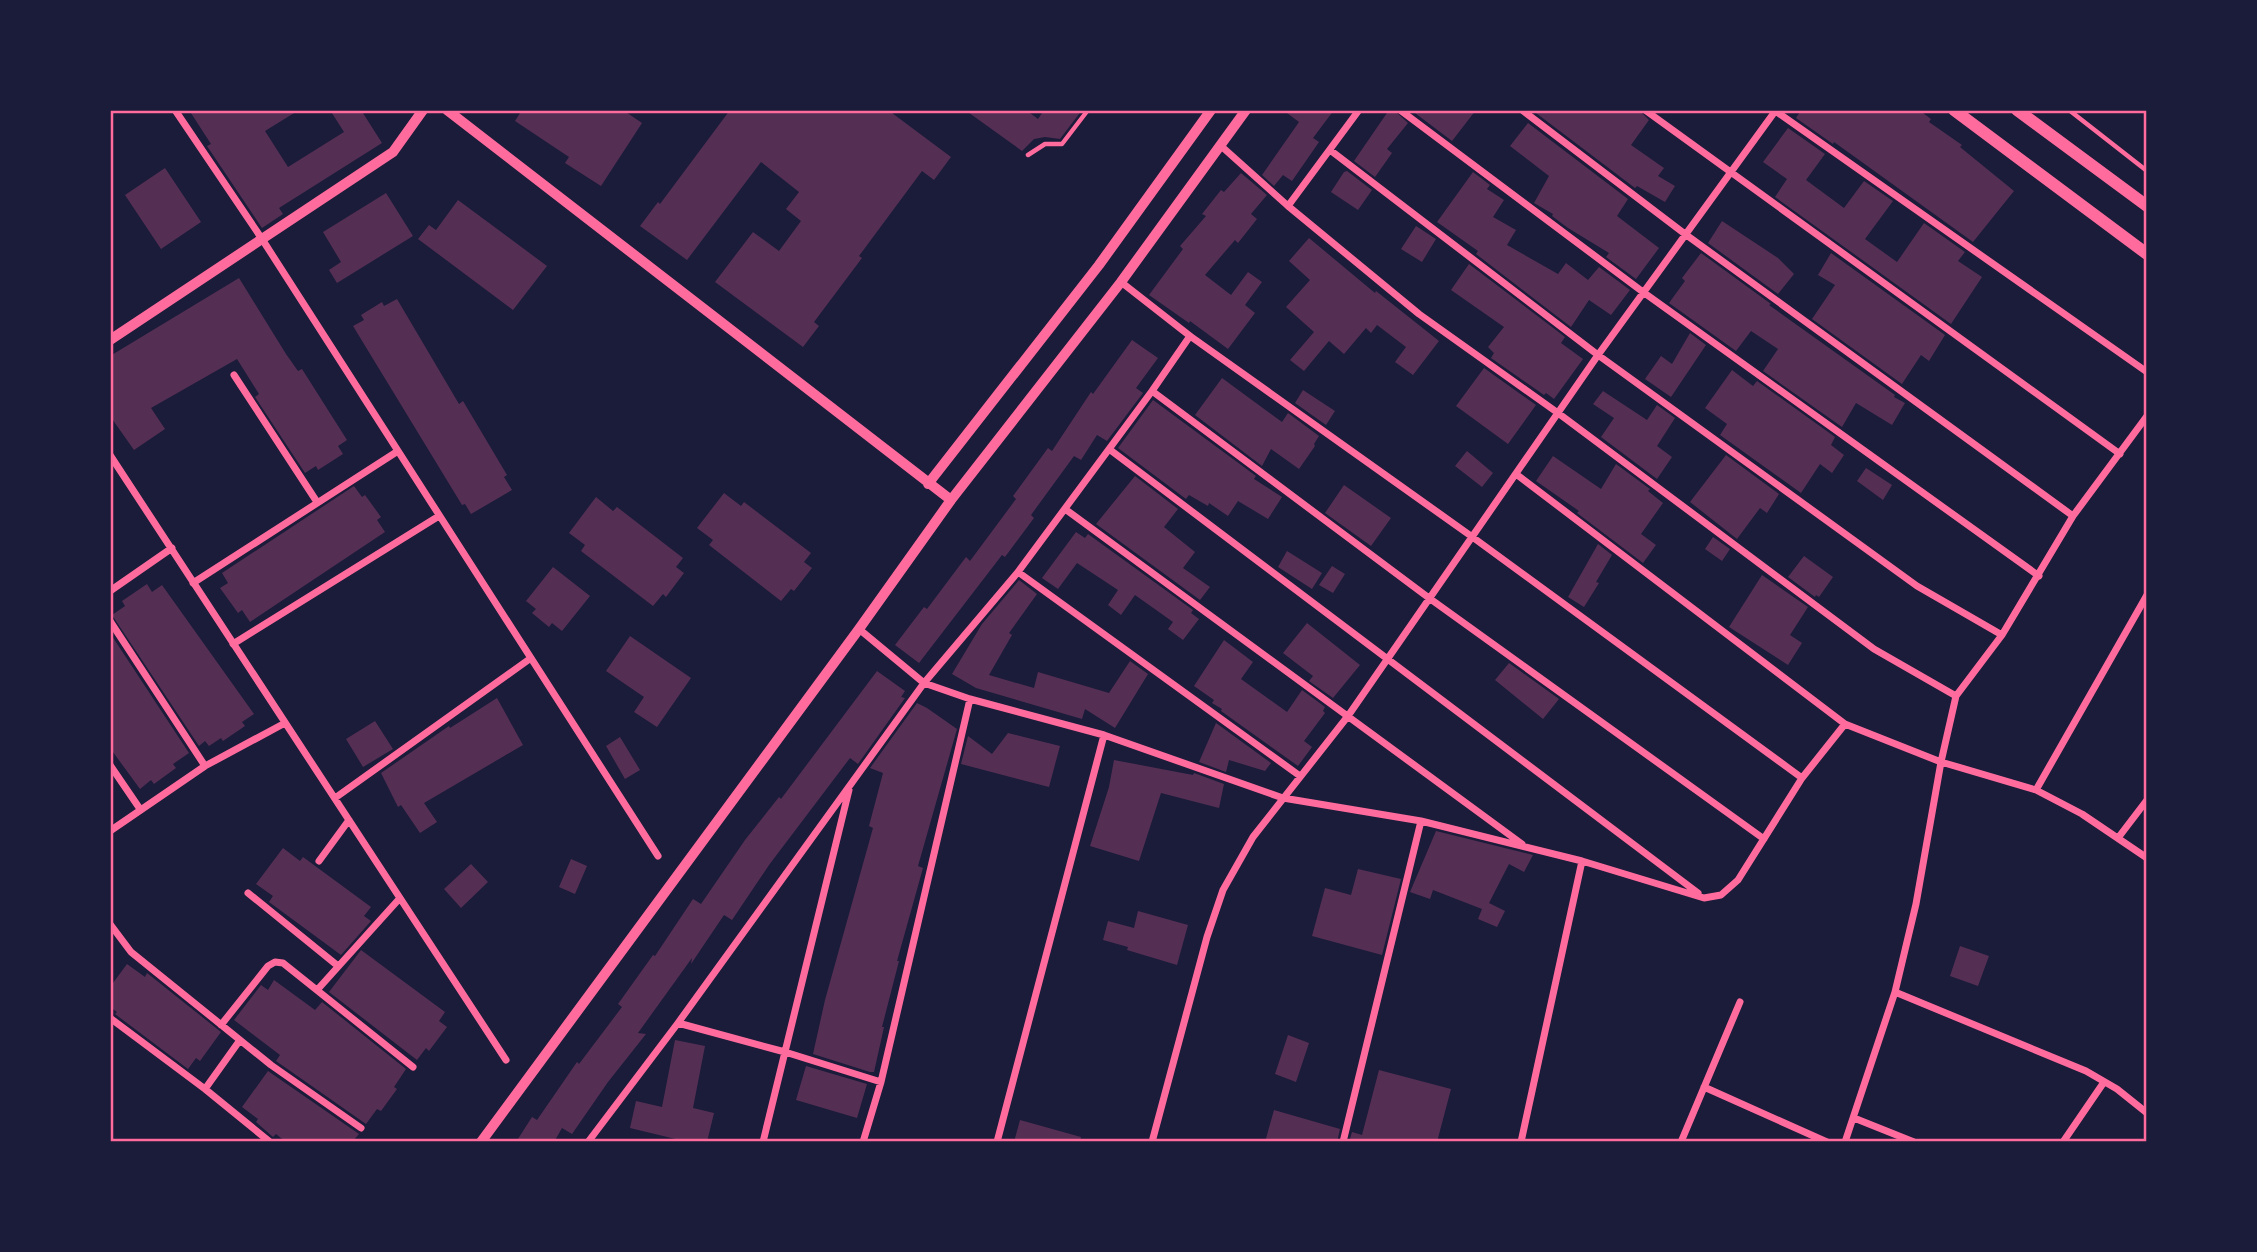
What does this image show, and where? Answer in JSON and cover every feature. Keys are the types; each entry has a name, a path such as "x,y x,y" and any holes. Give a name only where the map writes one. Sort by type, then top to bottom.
{"main road":[{"path":"1954,110 2147,254"},
{"path":"2017,110 2147,206"}],"street":[{"path":"175,110 262,239 658,856"},
{"path":"110,340 393,152 424,110"},
{"path":"447,110 951,500"},
{"path":"928,484 1099,265 1211,110"},
{"path":"481,1142 951,500 1121,282 1246,110"},
{"path":"1288,206 1359,110"},
{"path":"1400,110 1643,292 2039,576"},
{"path":"1522,110 1685,234 2073,516"},
{"path":"1646,110 2120,454"},
{"path":"1152,1142 1207,937 1223,890 1253,837 1348,716 1598,355 1775,111 2147,372"},
{"path":"1220,145 1288,206 1419,314 1558,413 1874,649 1956,695"},
{"path":"1331,150 1598,355 1917,586 2001,635"},
{"path":"1121,282 1190,336 1471,536 1802,778"},
{"path":"588,1142 678,1023 924,683 1018,572 1153,391 1190,336"},
{"path":"233,375 317,502"},
{"path":"1153,391 1429,598 1763,839"},
{"path":"1845,1142 1895,992 1916,904 1941,762 1956,695 2001,635 2073,516 2147,416"},
{"path":"1109,449 1704,898"},
{"path":"193,583 398,451"},
{"path":"110,455 506,1060"},
{"path":"1516,474 1845,724 1941,762 2036,790 2082,814 2147,859"},
{"path":"1065,509 1527,847"},
{"path":"233,644 439,516"},
{"path":"110,591 172,548"},
{"path":"1018,572 1300,776"},
{"path":"2036,790 2147,595"},
{"path":"110,621 205,766"},
{"path":"859,629 924,683 970,699 1104,735 1283,798 1420,821 1582,861 1704,898 1721,895 1738,880 1802,778 1845,724"},
{"path":"335,798 531,658"},
{"path":"863,1142 881,1082 970,699"},
{"path":"110,831 205,766 285,723"},
{"path":"997,1142 1104,735"},
{"path":"110,765 140,808"},
{"path":"763,1142 850,786"},
{"path":"2118,838 2147,800"},
{"path":"319,861 349,820"},
{"path":"1343,1142 1420,821"},
{"path":"1521,1142 1582,861"},
{"path":"248,893 338,966"},
{"path":"318,989 400,898"},
{"path":"110,924 131,952 271,1065 361,1128"},
{"path":"221,1025 268,966 275,962 283,963 413,1067"},
{"path":"1895,992 2044,1052 2104,1082 2147,1113"},
{"path":"1681,1142 1740,1002"},
{"path":"110,1018 205,1088 270,1142"},
{"path":"678,1023 881,1082"},
{"path":"205,1088 240,1040"},
{"path":"2063,1142 2104,1082"},
{"path":"1704,1087 1827,1142"},
{"path":"1854,1118 1914,1142"}],"lane":[{"path":"1028,155 1045,144 1062,145 1088,110"},
{"path":"2069,110 2147,171"}],"building":[{"path":"189,110 299,110 265,131 288,167 344,132 330,110 361,110 382,143 279,208 283,214 262,228 207,146 211,144"},
{"path":"522,110 623,110 642,123 601,186 565,163 569,157 515,121"},
{"path":"730,110 888,110 951,157 934,180 922,171 814,322 819,326 803,347 715,282 753,232 779,251 801,221 786,209 799,192 761,162 687,260 640,226 658,202 660,204"},
{"path":"965,110 1026,110 1038,119 1044,110 1082,110 1060,139 1034,139 1022,151"},
{"path":"1283,110 1334,110 1313,138 1319,142 1292,181 1283,175 1274,186 1262,175 1299,122"},
{"path":"1389,110 1394,110 1408,123 1387,149 1392,153 1375,177 1354,161"},
{"path":"1411,110 1476,110 1452,141"},
{"path":"1538,110 1639,110 1649,120 1631,145 1664,168 1658,176 1675,186 1665,202 1637,186 1635,188 1536,113"},
{"path":"1801,110 1919,110 1931,119 1929,122 1962,145 1960,147 2014,191 1973,242 1834,142 1833,144 1796,118"},
{"path":"1528,123 1628,199 1617,216 1659,248 1636,279 1606,257 1609,253 1534,203 1549,176 1510,146"},
{"path":"1788,128 1825,154 1806,180 1844,208 1864,181 1893,201 1865,239 1897,262 1924,223 1965,252 1958,261 1982,277 1951,324 1775,197 1787,179 1763,162"},
{"path":"165,168 201,222 161,249 125,195"},
{"path":"1347,171 1372,190 1358,210 1331,192"},
{"path":"1473,172 1490,185 1487,189 1504,200 1493,217 1516,230 1507,245 1558,274 1566,263 1588,280 1599,267 1630,290 1611,315 1589,300 1571,327 1476,254 1478,251 1437,222"},
{"path":"1241,173 1267,195 1251,214 1257,219 1238,243 1235,240 1205,275 1231,295 1248,272 1262,282 1245,305 1255,313 1228,349 1149,295 1183,249 1180,246 1206,216 1202,214 1221,190 1224,192"},
{"path":"386,193 413,236 337,283 329,270 341,262 323,232"},
{"path":"458,200 547,266 513,310 418,239 429,225 436,230"},
{"path":"1722,221 1778,258 1794,274 1778,294 1708,243"},
{"path":"1416,226 1436,239 1422,262 1401,249"},
{"path":"1309,238 1375,293 1376,291 1439,341 1413,375 1395,362 1406,347 1377,325 1371,333 1366,328 1344,354 1329,341 1304,371 1290,360 1314,332 1286,307 1310,280 1289,261"},
{"path":"1701,253 1905,403 1892,425 1856,403 1842,427 1763,371 1778,349 1751,331 1736,351 1669,303 1685,281 1682,278"},
{"path":"1831,253 1945,335 1929,361 1921,355 1902,384 1812,319 1835,285 1818,275"},
{"path":"1469,264 1565,337 1561,343 1583,359 1554,399 1546,393 1544,395 1491,358 1494,353 1488,347 1504,327 1451,290"},
{"path":"239,278 286,354 298,371 302,369 347,440 338,446 343,454 318,470 316,466 305,473 255,397 259,394 237,359 151,408 165,429 134,450 110,416 110,356"},
{"path":"397,299 459,404 463,401 507,475 504,477 512,490 471,514 465,504 462,505 353,326 364,320 361,315 382,302 384,306"},
{"path":"1690,333 1706,345 1671,397 1645,379 1661,356 1672,364"},
{"path":"1132,340 1158,358 1136,388 1143,393 1107,441 1097,435 1081,460 1074,456 1031,515 1034,518 1005,557 1002,555 919,663 895,645 924,607 927,609 966,557 970,561 1016,499 1013,496 1048,448 1052,451 1091,392 1093,394"},
{"path":"1484,368 1536,405 1508,444 1456,406"},
{"path":"1732,370 1753,386 1757,381 1835,437 1831,445 1844,455 1832,473 1820,464 1801,493 1720,435 1727,424 1705,408"},
{"path":"1222,378 1282,422 1288,413 1319,436 1299,469 1271,449 1262,466 1195,415"},
{"path":"1303,390 1335,411 1326,425 1295,403"},
{"path":"1603,391 1647,420 1657,405 1675,418 1657,446 1672,457 1657,479 1601,437 1614,418 1593,404"},
{"path":"1153,400 1256,476 1254,479 1282,497 1268,519 1238,501 1228,516 1209,503 1208,506 1189,495 1186,499 1118,448"},
{"path":"1467,451 1493,473 1482,487 1455,466"},
{"path":"1726,455 1779,494 1767,513 1760,508 1737,539 1690,502"},
{"path":"1553,456 1601,489 1616,464 1650,489 1648,491 1663,503 1641,534 1656,545 1643,563 1577,513 1579,511 1536,481"},
{"path":"1866,468 1892,485 1883,500 1857,481"},
{"path":"1135,476 1178,509 1164,527 1195,552 1183,568 1210,587 1200,600 1096,524"},
{"path":"1344,485 1391,518 1371,546 1325,513"},
{"path":"354,486 362,497 365,495 381,517 377,520 385,532 250,622 242,610 238,613 220,588 228,583 222,573"},
{"path":"724,493 741,506 744,502 811,553 804,562 812,568 794,591 791,589 781,601 709,545 713,540 697,528"},
{"path":"596,497 613,511 617,507 683,558 676,567 684,573 666,597 663,594 653,606 581,551 585,545 569,533"},
{"path":"1076,532 1085,538 1088,534 1193,610 1191,613 1199,619 1183,640 1168,629 1173,622 1135,595 1121,615 1108,605 1118,590 1077,563 1058,589 1042,578"},
{"path":"1713,537 1730,549 1722,561 1705,549"},
{"path":"1598,544 1612,555 1584,607 1568,597"},
{"path":"1287,551 1322,573 1312,589 1278,567"},
{"path":"1804,556 1833,577 1819,597 1815,597 1788,577"},
{"path":"1332,566 1345,574 1333,593 1319,585"},
{"path":"553,567 590,596 562,631 552,623 549,627 532,613 536,609 526,601"},
{"path":"1762,575 1808,607 1790,635 1802,643 1788,665 1729,627"},
{"path":"1019,580 1037,594 1009,633 1012,635 989,675 1034,688 1038,672 1109,693 1130,661 1148,674 1115,728 1085,709 1082,719 976,688 952,674 982,624"},
{"path":"147,584 152,592 162,585 254,714 242,722 245,726 223,741 221,738 209,746 205,741 199,746 112,615 125,606 122,601"},
{"path":"1307,623 1360,665 1333,698 1309,681 1313,676 1283,653"},
{"path":"110,633 189,753 173,764 176,768 154,784 151,780 140,789 110,748"},
{"path":"630,636 691,678 657,727 634,712 644,697 606,671"},
{"path":"1224,640 1253,662 1241,679 1287,712 1302,690 1325,707 1325,713 1304,741 1312,747 1298,766 1221,711 1222,709 1212,703 1214,700 1194,686"},
{"path":"1509,663 1559,699 1543,719 1495,680"},
{"path":"877,671 905,691 901,697 905,698 858,764 850,758 769,865 732,920 724,915 691,964 692,958 638,1033 646,1034 572,1134 562,1128 554,1142 516,1142 532,1117 537,1120 577,1062 579,1064 622,1007 618,1004 653,955 655,956 693,899 701,904 745,840 779,797 781,799"},
{"path":"497,698 523,745 424,803 437,822 420,833 401,805 398,807 381,773 449,726 450,728"},
{"path":"917,703 957,729 918,866 923,868 897,961 874,1072 870,1072 813,1054 825,1000 873,828 869,826 883,773 870,768"},
{"path":"375,721 393,749 363,767 346,739"},
{"path":"1216,723 1271,763 1265,771 1229,760 1226,772 1199,762"},
{"path":"1008,733 1060,746 1049,787 961,764 968,736 992,754"},
{"path":"620,737 640,770 625,779 606,746"},
{"path":"1114,760 1193,775 1194,773 1224,784 1219,808 1161,793 1139,861 1090,846 1109,787"},
{"path":"1436,831 1533,855 1524,872 1509,864 1489,903 1505,911 1497,927 1478,919 1482,909 1433,890 1430,899 1410,892"},
{"path":"283,848 300,861 303,857 371,907 364,916 371,921 341,955 269,902 273,896 256,884"},
{"path":"571,859 587,866 575,894 559,887"},
{"path":"471,864 488,882 461,908 444,889"},
{"path":"1358,869 1401,879 1382,955 1312,936 1325,888 1351,895"},
{"path":"1138,911 1188,925 1177,965 1103,940 1108,921 1134,928"},
{"path":"1960,946 1989,956 1978,986 1950,976"},
{"path":"361,950 445,1012 439,1021 447,1027 429,1051 426,1048 417,1060 329,992"},
{"path":"127,964 145,977 147,973 221,1032 200,1061 196,1058 188,1069 115,1014 117,1012 110,1007 110,987"},
{"path":"274,980 315,1010 322,1002 406,1069 394,1087 397,1089 381,1111 377,1109 366,1124 276,1061 280,1055 234,1020 261,985 268,990"},
{"path":"1288,1035 1309,1043 1296,1082 1275,1074"},
{"path":"675,1040 705,1046 693,1108 714,1113 707,1142 688,1142 630,1128 636,1101 662,1107"},
{"path":"806,1066 867,1084 857,1118 796,1100"},
{"path":"1379,1070 1451,1089 1437,1142 1349,1142 1352,1132 1362,1135"},
{"path":"268,1071 359,1134 352,1142 286,1142 276,1134 273,1137 256,1122 258,1119 242,1107"},
{"path":"1274,1110 1340,1129 1337,1142 1265,1142"},
{"path":"1020,1120 1081,1137 1080,1142 1014,1142"}]}
